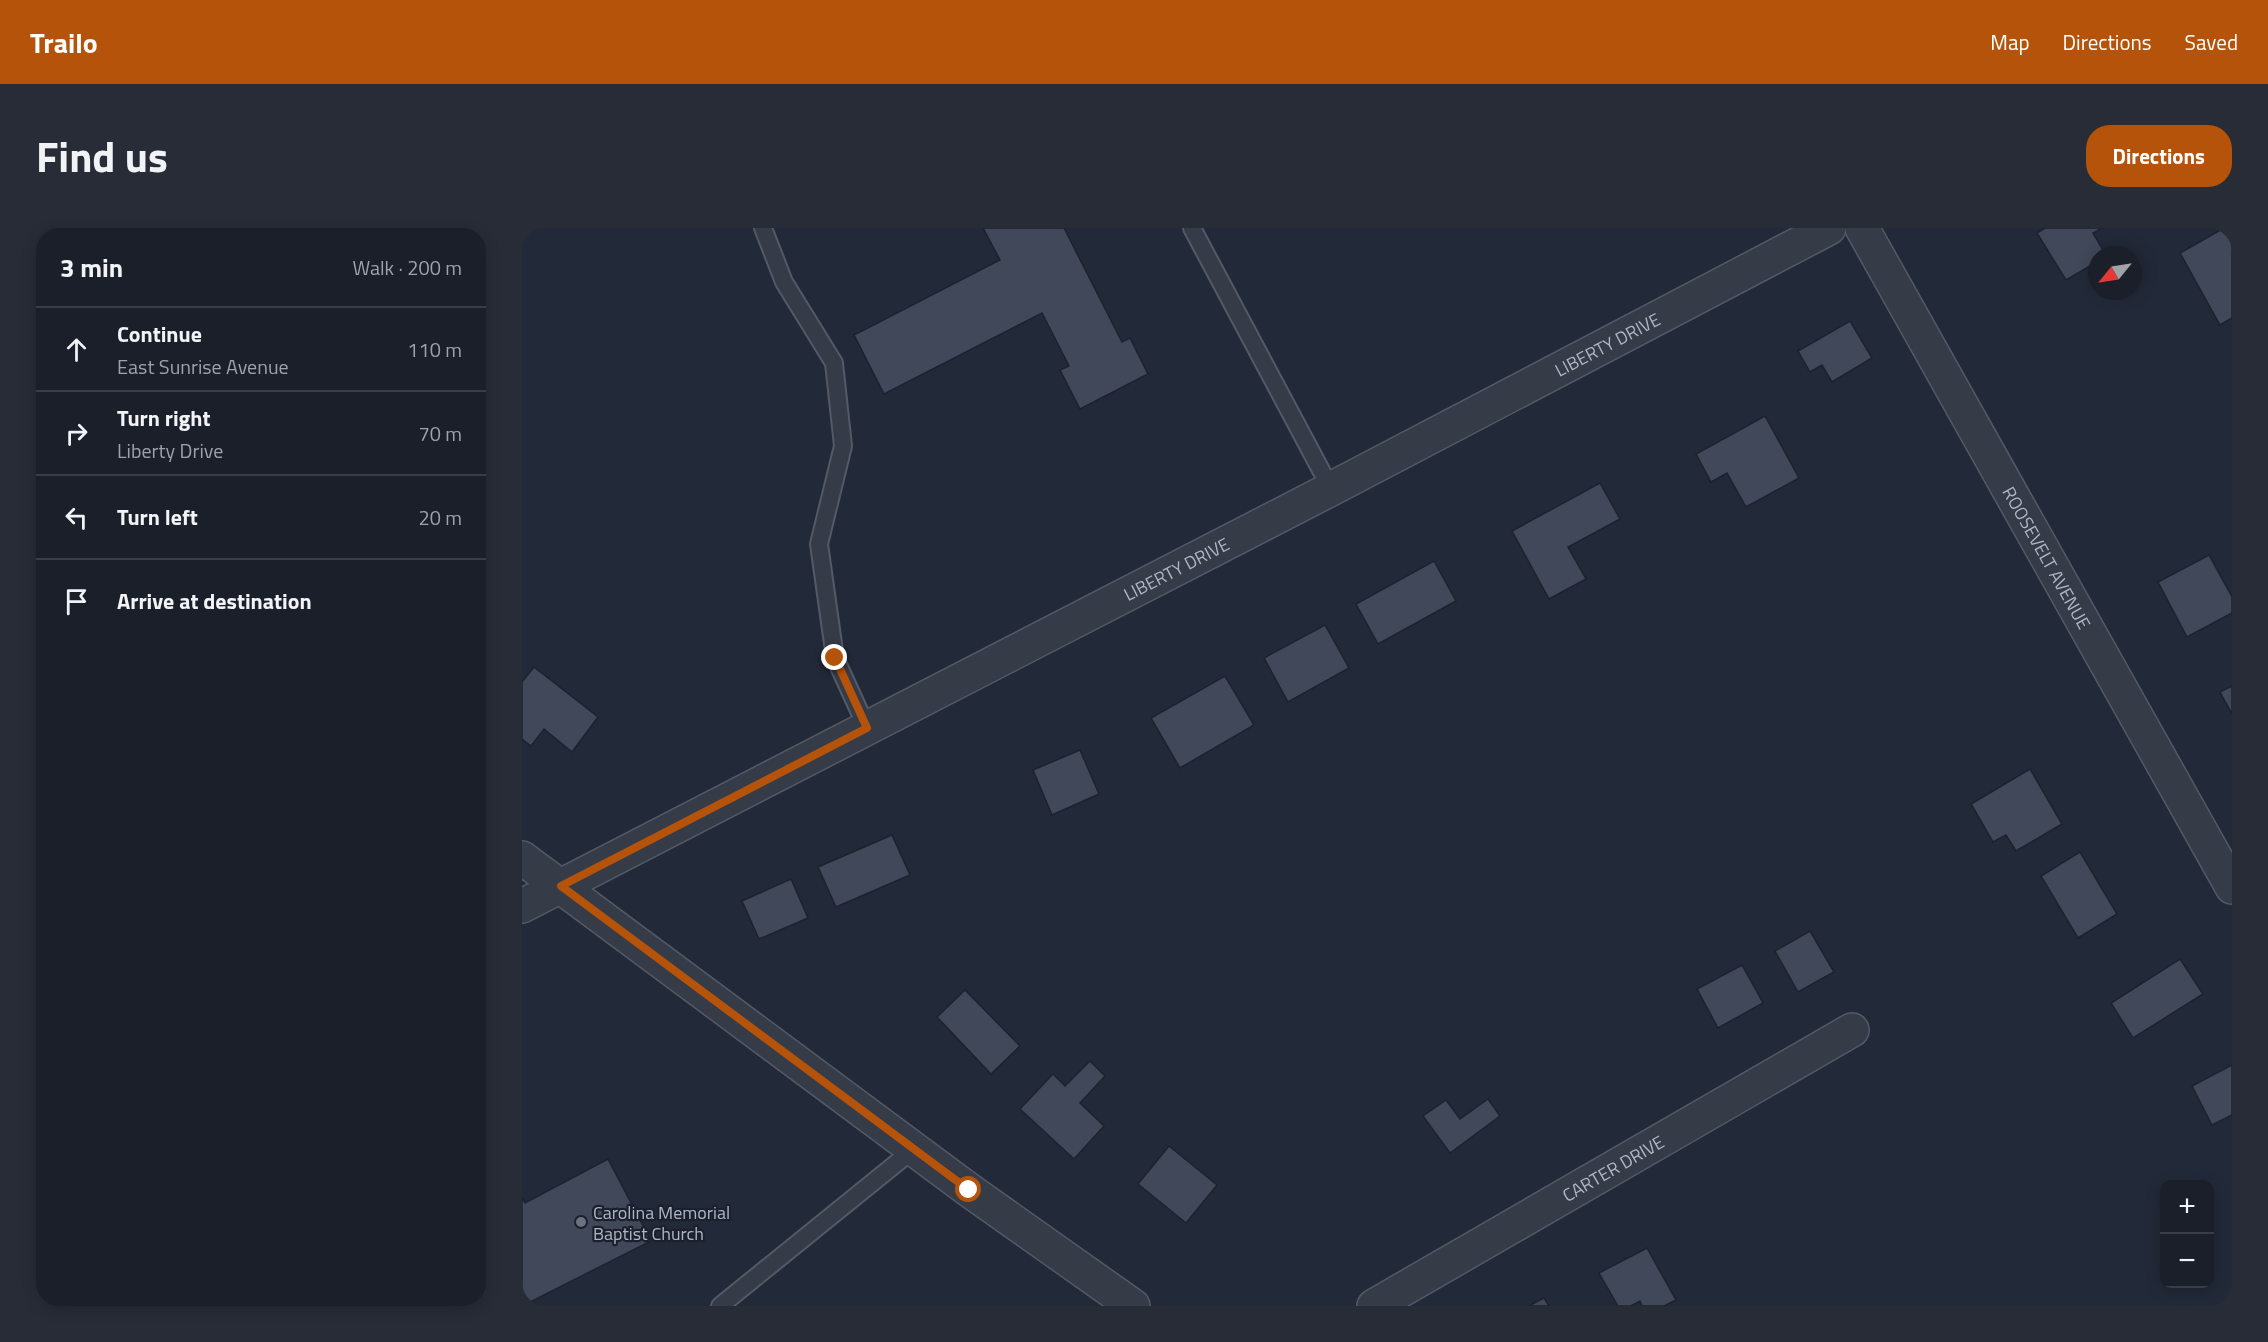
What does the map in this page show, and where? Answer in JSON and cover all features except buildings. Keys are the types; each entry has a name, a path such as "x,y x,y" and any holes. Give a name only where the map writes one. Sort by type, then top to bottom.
{"street":[{"name":"LIBERTY DRIVE","path":"522,906 1331,489 1829,228"},
{"name":"ROOSEVELT AVENUE","path":"1862,228 2232,887"},
{"path":"522,858 914,1149 1133,1306"},
{"name":"CARTER DRIVE","path":"1374,1306 1852,1030"}],"lane":[{"path":"763,228 784,282 834,363 843,446 819,544 835,658 867,728"},
{"path":"1192,228 1331,489"},
{"path":"720,1306 914,1149"}],"place":[{"name":"Carolina Memorial Baptist Church","path":"581,1222"}],"route":[{"path":"835,658 867,728 561,886 969,1190"}]}
